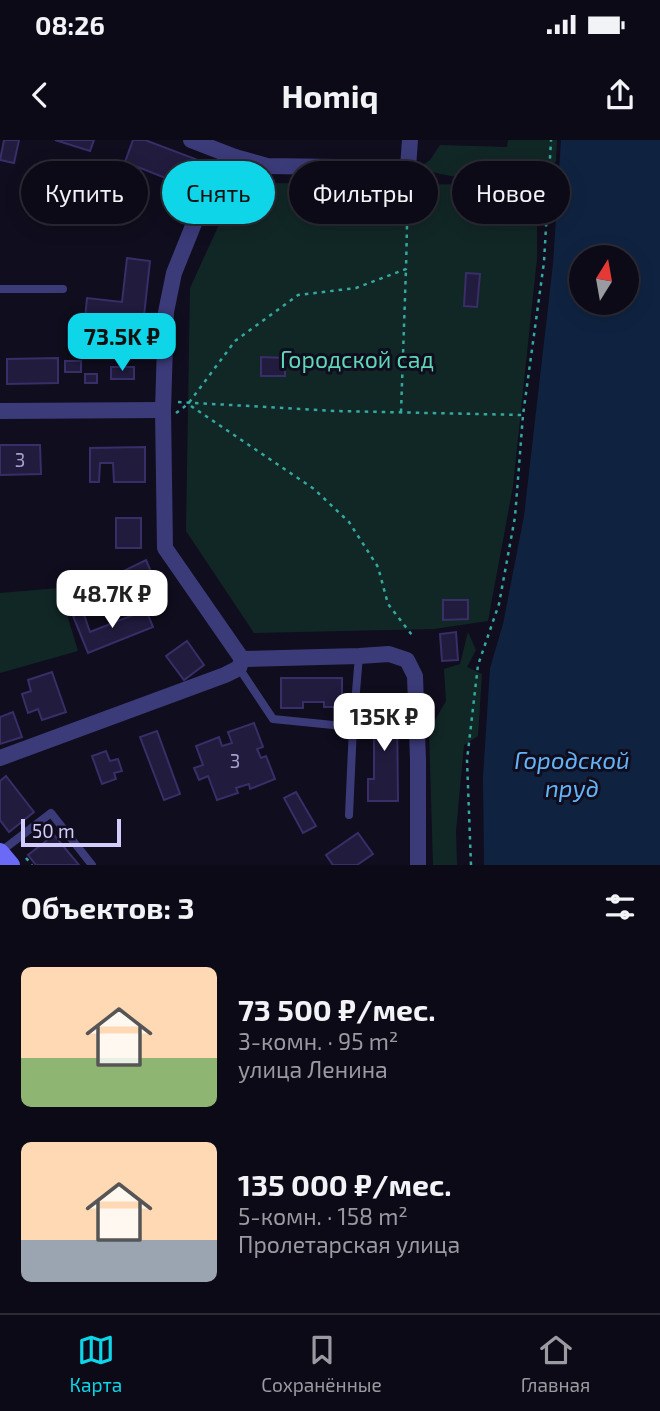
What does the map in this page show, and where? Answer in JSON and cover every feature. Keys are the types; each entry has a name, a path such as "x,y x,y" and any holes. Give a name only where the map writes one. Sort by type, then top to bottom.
{"main road":[{"path":"0,852 11,865"}],"street":[{"path":"191,140 267,166 289,166"},
{"path":"408,161 410,140"},
{"path":"235,157 195,221 174,273 166,312 163,410 165,548 241,663"},
{"path":"0,411 163,410"},
{"path":"0,758 225,676 241,663 389,654 407,660 415,676 418,865"}],"lane":[{"path":"0,289 63,289"},
{"path":"349,815 359,656"},
{"path":"241,663 274,719 353,727"},
{"path":"0,852 51,813 92,865"}],"path":[{"path":"471,865 467,760 478,665 499,604 515,517 523,415 544,262 551,140"},
{"path":"401,412 407,224"},
{"path":"188,404 234,341 298,295 356,288 406,269"},
{"path":"188,404 523,415"},
{"path":"188,404 314,489 349,522 378,567 388,604 412,635"}],"green space":[{"path":"508,140 557,140 556,161 452,161 452,176 438,173 438,161 428,161 440,145 507,147"},
{"name":"Городской сад","path":"275,183 289,183 289,224 438,224 438,184 452,184 452,224 537,224 537,258 513,486 488,621 434,629 254,633 186,531 190,288 219,224 275,224"},
{"path":"59,588 78,651 0,673 0,593"},
{"path":"468,632 476,650 467,667 482,674 478,736 464,745 456,831 457,865 433,865 429,730 446,701 444,669 460,664"}],"water":[{"name":"Городской пруд","path":"561,140 660,140 660,865 484,865 483,777 490,668 503,624 524,516 556,224 570,224 570,161 560,161"}],"building":[{"path":"4,140 19,140 14,163 0,160"},
{"path":"55,140 94,140 90,151"},
{"path":"133,140 145,140 198,160 162,161 162,177 148,171 148,161 125,161"},
{"path":"127,258 150,261 143,325 85,319 87,298 122,302"},
{"path":"466,273 480,274 477,307 464,306"},
{"path":"261,357 285,358 285,376 261,376"},
{"path":"58,358 58,383 7,384 7,359"},
{"path":"65,361 81,361 81,372 65,372"},
{"path":"111,367 134,367 134,379 111,379"},
{"path":"85,374 97,374 97,383 85,383"},
{"path":"0,445 40,445 41,474 0,475"},
{"path":"145,447 145,482 114,482 113,463 100,463 99,482 90,482 90,448"},
{"path":"116,518 141,518 141,548 116,548"},
{"path":"146,560 152,574 110,595 103,581"},
{"path":"443,600 468,600 468,619 443,620"},
{"path":"146,610 153,627 88,653 73,616 83,612 90,632"},
{"path":"456,632 458,660 442,661 440,634"},
{"path":"187,641 204,665 184,680 166,656"},
{"path":"52,672 66,712 42,720 38,709 28,713 22,694 31,691 28,680"},
{"path":"281,678 342,678 342,707 324,707 324,702 303,702 303,708 281,708"},
{"path":"368,705 397,705 398,801 368,801 368,779 374,779 374,728 368,728"},
{"path":"13,712 22,737 0,744 0,717"},
{"path":"254,723 263,747 257,749 261,758 266,756 275,779 250,789 249,784 236,788 238,793 217,800 208,776 199,780 194,768 203,765 196,746 219,737 222,746 232,743 228,732"},
{"path":"157,731 180,794 164,800 140,737"},
{"path":"106,751 110,761 118,759 122,771 114,773 116,779 102,784 92,756"},
{"path":"6,776 34,812 9,832 0,820 0,781"},
{"path":"296,792 316,826 303,833 284,798"},
{"path":"358,833 373,854 357,865 333,865 326,855"},
{"path":"54,835 79,865 36,865 28,855"}]}
